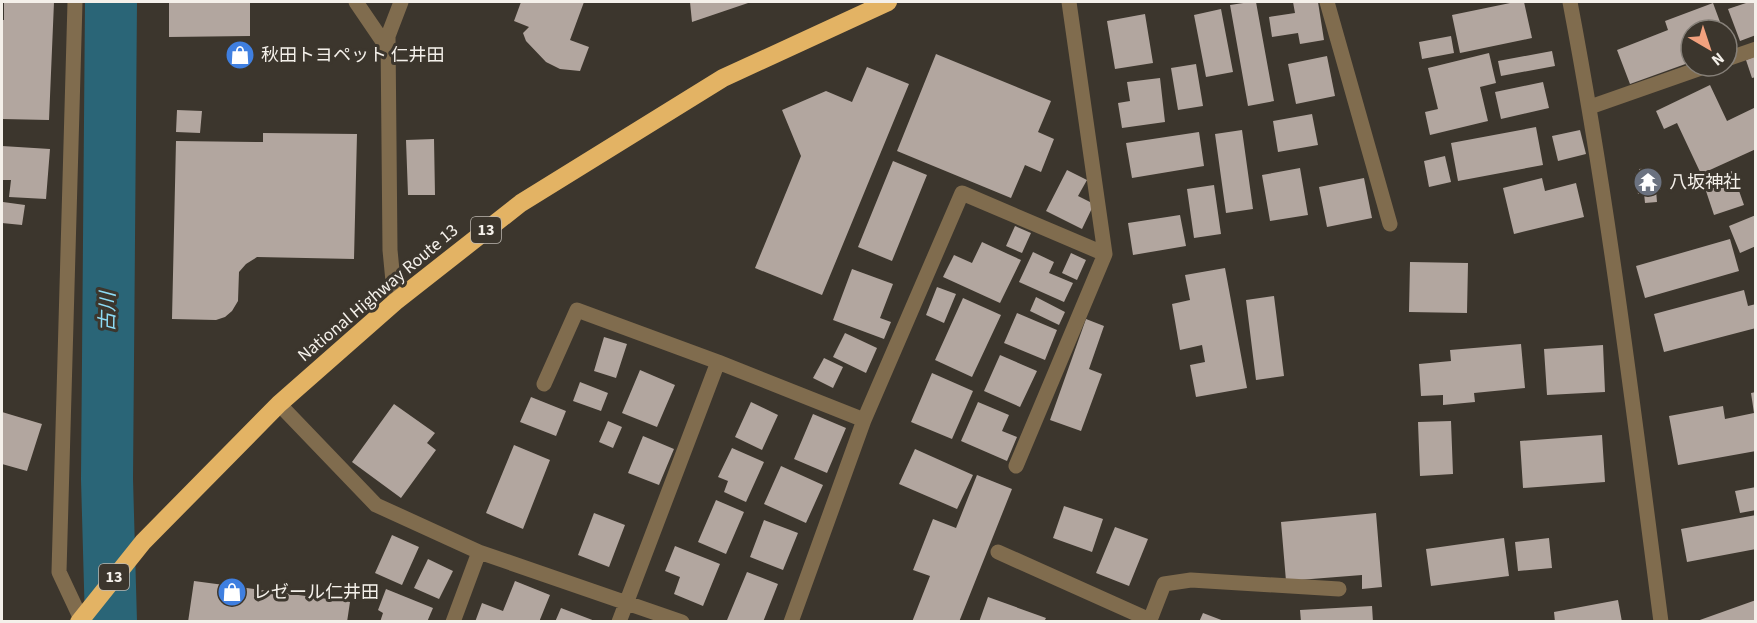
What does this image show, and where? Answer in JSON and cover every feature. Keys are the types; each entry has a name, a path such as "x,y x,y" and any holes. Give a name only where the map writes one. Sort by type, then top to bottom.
{"highway":[{"name":"National Highway Route 13","path":"82,618 143,542 279,404 394,302 521,203 723,78 888,2"}],"street":[{"path":"75,2 59,572 82,618"},
{"path":"356,2 388,49"},
{"path":"394,302 390,250 388,36 400,2"},
{"path":"1016,466 1105,254 1069,2"},
{"path":"1327,2 1390,224"},
{"path":"1570,2 1590,107 1629,370 1660,621"},
{"path":"1739,55 1755,49"},
{"path":"1590,107 1679,76"},
{"path":"790,621 864,420 962,193 1105,254"},
{"path":"544,384 577,310 718,362 864,420"},
{"path":"619,621 718,362"},
{"path":"279,404 375,504 479,552 682,621"},
{"path":"453,621 479,552"},
{"path":"998,552 1149,621 1164,584 1191,580 1339,589"}],"building":[{"path":"4,2 54,2 49,120 2,119"},
{"path":"169,2 250,2 250,36 169,37"},
{"path":"521,2 584,2 570,40 589,47 580,71 560,69 546,62 526,41 523,33 529,27 514,21"},
{"path":"690,2 751,2 692,22"},
{"path":"1256,2 1274,101 1248,106 1230,5"},
{"path":"1293,2 1318,2 1324,40 1300,44 1298,33 1272,37 1269,17 1295,13"},
{"path":"1524,2 1532,38 1460,53 1452,15"},
{"path":"1756,2 1756,35 1740,41 1739,18 1731,18 1728,9"},
{"path":"1713,3 1719,18 1679,18 1679,66 1630,84 1617,50 1668,30 1665,21"},
{"path":"1221,9 1233,72 1206,77 1194,15"},
{"path":"1145,14 1153,63 1115,69 1107,21"},
{"path":"1451,36 1454,53 1422,59 1419,42"},
{"path":"1552,51 1555,66 1501,76 1498,61"},
{"path":"1489,53 1496,83 1480,87 1488,121 1430,135 1425,112 1438,109 1428,68"},
{"path":"936,54 1051,101 1038,132 1054,139 1041,172 1025,165 1011,198 897,151"},
{"path":"1327,56 1335,96 1296,104 1288,64"},
{"path":"1756,56 1756,77 1752,78 1746,60"},
{"path":"1196,64 1203,106 1178,110 1171,68"},
{"path":"867,67 909,84 822,295 755,268 801,156 782,110 826,91 852,102"},
{"path":"1160,78 1165,122 1122,128 1118,103 1130,101 1127,82"},
{"path":"1543,82 1549,108 1501,119 1495,92"},
{"path":"1710,85 1727,121 1756,107 1756,149 1701,174 1677,123 1664,129 1656,111"},
{"path":"177,110 202,111 200,133 176,132"},
{"path":"1312,114 1318,145 1278,152 1273,121"},
{"path":"1536,127 1543,165 1458,181 1451,143"},
{"path":"1242,130 1253,209 1226,213 1215,134"},
{"path":"1580,130 1586,154 1558,161 1552,136"},
{"path":"1199,132 1204,166 1132,178 1126,143"},
{"path":"263,133 357,134 354,259 257,257 239,272 238,301 225,317 216,320 172,319 176,141 263,142"},
{"path":"434,139 435,195 408,195 406,140"},
{"path":"2,146 50,149 46,199 9,197 11,180 2,180"},
{"path":"1445,156 1451,182 1429,187 1424,161"},
{"path":"893,161 927,175 892,261 858,247"},
{"path":"1300,168 1308,215 1270,221 1262,175"},
{"name":"八坂神社","path":"1651,168 1652,173 1659,172 1661,190 1656,190 1657,202 1645,203 1644,193 1638,194 1635,174 1640,173 1639,169"},
{"path":"1067,170 1087,180 1078,196 1094,204 1082,229 1046,211"},
{"path":"1732,171 1744,205 1714,215 1703,182"},
{"path":"1364,178 1372,218 1327,227 1319,187"},
{"path":"1542,178 1545,191 1576,183 1584,217 1514,234 1503,188"},
{"path":"1214,185 1221,234 1194,238 1187,189"},
{"path":"3,202 25,205 22,225 2,223"},
{"path":"1180,215 1186,246 1133,255 1128,223"},
{"path":"1756,215 1756,246 1740,253 1729,226"},
{"path":"1015,226 1031,233 1022,253 1006,246"},
{"path":"1730,239 1739,271 1645,298 1636,266"},
{"path":"982,242 1021,260 1000,303 943,277 954,255 972,263"},
{"path":"1033,252 1054,262 1049,273 1073,283 1064,302 1019,282"},
{"path":"1071,253 1086,260 1077,280 1062,273"},
{"path":"1410,262 1468,263 1467,313 1409,312"},
{"path":"1225,268 1247,388 1196,397 1190,365 1205,362 1202,345 1180,350 1172,304 1190,300 1185,275"},
{"path":"852,269 893,284 880,318 891,322 884,339 833,320"},
{"path":"937,287 956,294 944,323 926,315"},
{"path":"1744,290 1748,306 1756,304 1756,328 1664,352 1654,314"},
{"path":"1274,296 1284,376 1256,380 1246,300"},
{"path":"1036,297 1065,312 1059,325 1030,311"},
{"path":"963,298 1001,315 972,377 935,360"},
{"path":"1017,313 1057,330 1045,360 1004,343"},
{"path":"1086,319 1104,326 1089,369 1102,374 1081,431 1050,420"},
{"path":"845,333 877,348 866,373 833,357"},
{"path":"604,337 627,344 616,378 594,371"},
{"path":"1521,344 1525,388 1474,393 1475,402 1443,405 1443,395 1421,396 1419,364 1451,361 1450,350"},
{"path":"1603,345 1605,392 1547,395 1544,349"},
{"path":"1000,355 1037,371 1020,407 984,391"},
{"path":"824,358 843,367 833,388 813,378"},
{"path":"640,370 675,385 657,427 622,413"},
{"path":"932,373 973,391 952,439 911,422"},
{"path":"580,382 608,393 601,411 573,401"},
{"path":"1756,392 1756,451 1678,465 1669,416 1723,406 1725,419 1754,413 1751,393"},
{"path":"531,397 566,411 556,436 520,422"},
{"path":"751,402 778,415 762,450 735,437"},
{"path":"978,402 1009,415 1002,431 1017,437 1007,461 961,441"},
{"path":"394,404 435,433 427,443 436,450 401,498 352,462"},
{"path":"2,412 42,424 27,471 2,464"},
{"path":"813,414 846,428 827,473 794,459"},
{"path":"608,421 622,427 613,448 599,442"},
{"path":"1451,421 1453,474 1420,476 1418,422"},
{"path":"1602,435 1605,482 1523,488 1520,441"},
{"path":"643,436 674,449 659,485 628,473"},
{"path":"514,445 550,460 523,529 486,513"},
{"path":"732,448 764,462 746,502 724,492 728,481 718,477"},
{"path":"915,449 973,475 957,509 899,484"},
{"path":"781,466 823,485 806,523 764,504"},
{"path":"977,475 1012,489 959,622 912,622 930,576 913,570 933,519 956,528"},
{"path":"1756,487 1756,510 1740,513 1735,491"},
{"path":"716,500 744,512 726,554 698,542"},
{"path":"1064,506 1103,519 1092,552 1053,538"},
{"path":"594,513 625,525 609,567 578,555"},
{"path":"1376,513 1382,587 1362,589 1362,575 1286,581 1281,522"},
{"path":"1756,515 1756,549 1687,562 1681,529"},
{"path":"764,520 798,533 783,570 750,557"},
{"path":"1115,527 1148,539 1129,586 1096,573"},
{"path":"392,535 419,547 402,585 375,573"},
{"path":"1504,538 1509,576 1431,586 1426,549"},
{"path":"1549,538 1552,568 1518,571 1515,542"},
{"path":"675,546 720,564 703,606 674,594 680,577 665,571"},
{"path":"428,559 453,571 439,599 414,588"},
{"path":"747,572 778,584 763,622 727,620"},
{"name":"レゼール仁井田","path":"194,581 350,602 347,622 188,622"},
{"path":"515,581 550,595 539,622 475,622 482,603 503,611"},
{"path":"386,589 433,608 427,622 380,622 383,613 378,610"},
{"path":"988,597 1046,618 1044,622 979,622"},
{"path":"1618,600 1622,622 1555,622 1554,612"},
{"path":"1756,600 1756,622 1697,622 1697,621"},
{"path":"1372,606 1373,622 1301,622 1300,610"},
{"path":"561,608 595,621 595,622 555,622"},
{"path":"1203,613 1224,621 1224,622 1199,622"}],"waterway":[{"name":"古川","path":"111,2 107,479 111,622"}],"place":[{"name":"秋田トヨペット 仁井田","path":"240,55"},
{"name":"八坂神社","path":"1648,182"},
{"name":"レゼール仁井田","path":"232,592"}]}
